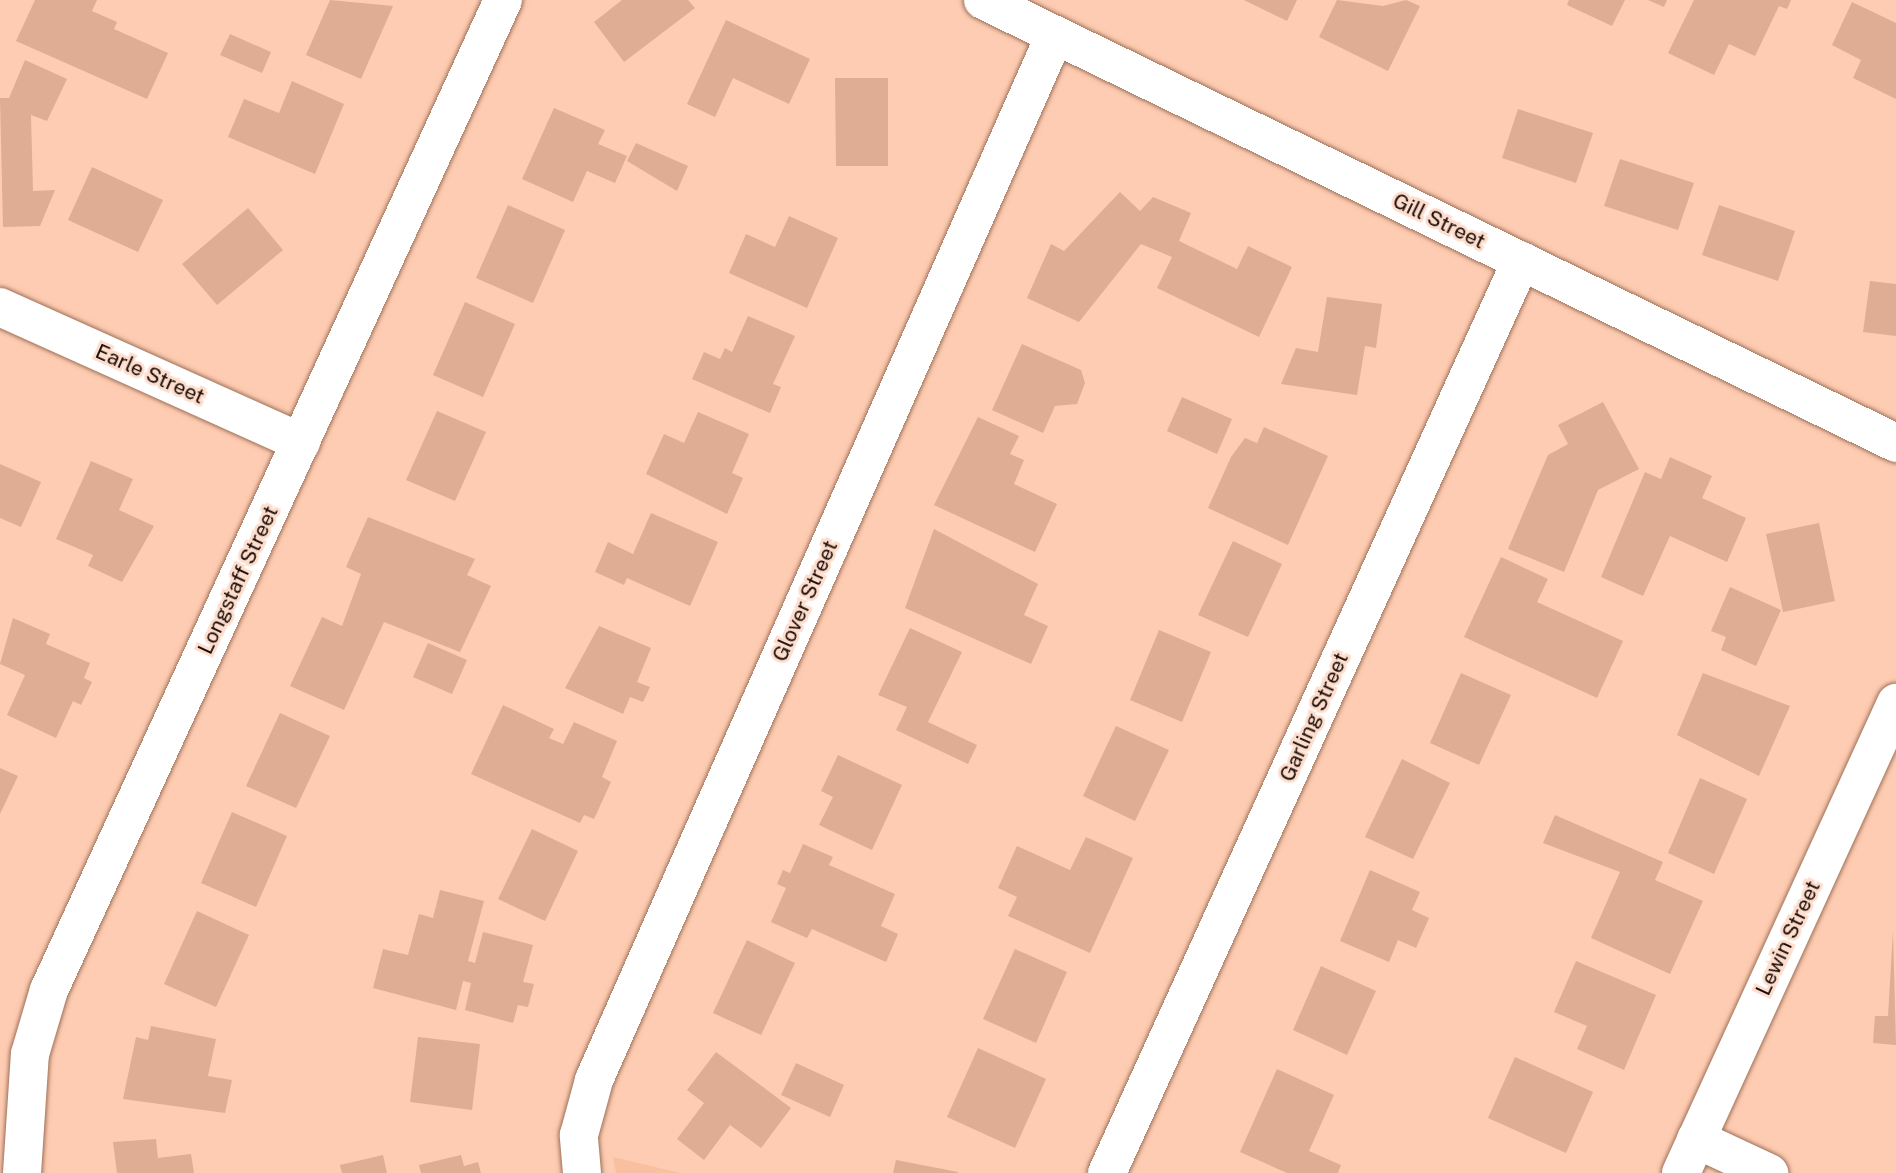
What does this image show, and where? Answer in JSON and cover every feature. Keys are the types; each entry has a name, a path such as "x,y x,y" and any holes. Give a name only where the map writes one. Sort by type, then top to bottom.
{"street":[{"name":"Longstaff Street","path":"22,1173 30,1054 49,990 503,0"},
{"name":"Gill Street","path":"983,0 1896,443"},
{"name":"Glover Street","path":"582,1173 579,1136 594,1080 1055,35"},
{"name":"Garling Street","path":"1107,1173 1521,261"},
{"name":"Earle Street","path":"0,307 301,442"},
{"name":"Lewin Street","path":"1681,1173 1896,704"},
{"path":"1696,1139 1769,1173"}],"shaded area":[{"path":"613,1157 680,1173 616,1173"}],"building":[{"path":"35,0 97,0 92,11 117,22 114,29 168,53 147,99 16,41"},
{"path":"330,0 393,6 361,79 306,55"},
{"path":"622,0 688,0 695,8 624,62 594,22"},
{"path":"1244,0 1297,0 1287,21"},
{"path":"1337,0 1383,6 1406,0 1420,6 1388,71 1319,37"},
{"path":"1569,0 1625,0 1612,26 1567,5"},
{"path":"1648,0 1667,0 1664,7"},
{"path":"1694,0 1791,0 1787,9 1779,6 1755,56 1729,44 1714,75 1668,53"},
{"path":"1852,2 1896,23 1896,99 1853,78 1861,60 1832,45"},
{"path":"726,20 810,59 789,104 733,78 715,117 687,104"},
{"path":"230,34 271,52 262,73 220,55"},
{"path":"25,60 67,79 47,121 31,115 33,191 55,190 40,226 3,227 0,98 9,98"},
{"path":"835,78 888,78 888,166 836,166"},
{"path":"292,81 344,104 315,174 228,137 244,99 279,113"},
{"path":"554,108 605,130 598,144 627,156 615,183 587,171 573,202 522,179"},
{"path":"1518,109 1593,133 1576,183 1502,158"},
{"path":"636,143 688,166 677,191 627,161"},
{"path":"1620,159 1694,183 1678,230 1604,206"},
{"path":"92,167 163,200 138,252 68,220"},
{"path":"1120,192 1140,211 1153,197 1191,213 1179,241 1237,269 1248,246 1292,267 1259,337 1157,288 1172,257 1141,244 1079,322 1027,298 1051,244 1064,251"},
{"path":"508,205 565,230 533,303 476,278"},
{"path":"1719,205 1795,231 1778,281 1702,255"},
{"path":"248,208 283,250 217,305 182,264"},
{"path":"789,216 838,238 807,308 729,273 746,234 775,247"},
{"path":"1870,281 1896,284 1896,336 1863,332"},
{"path":"1327,297 1382,304 1376,348 1365,346 1357,395 1281,384 1296,348 1318,352"},
{"path":"465,302 515,324 483,397 433,375"},
{"path":"748,316 795,336 773,384 781,387 770,413 692,379 704,352 720,359 725,348 732,352"},
{"path":"1022,344 1081,370 1085,383 1077,404 1055,406 1043,433 992,410"},
{"path":"1182,397 1232,419 1217,454 1167,431"},
{"path":"1603,402 1639,469 1598,490 1564,572 1508,549 1548,455 1568,444 1558,425"},
{"path":"437,411 486,432 455,501 406,480"},
{"path":"698,412 749,434 732,473 743,478 727,514 646,474 664,434 684,443"},
{"path":"978,417 1019,436 1010,454 1024,460 1014,484 1057,504 1035,552 934,505"},
{"path":"1264,427 1328,456 1288,545 1208,508 1231,457 1245,438 1257,443"},
{"path":"1670,457 1712,476 1702,498 1746,518 1727,562 1670,536 1643,596 1601,577 1645,472 1661,479"},
{"path":"91,461 133,479 119,510 154,526 122,582 88,566 93,555 56,539"},
{"path":"0,464 41,482 21,527 0,518"},
{"path":"651,513 718,542 690,606 627,578 624,585 595,572 608,542 633,554"},
{"path":"368,517 475,559 467,575 491,586 460,652 384,622 344,710 290,686 322,617 342,626 361,574 346,567"},
{"path":"1819,523 1835,601 1783,612 1766,534"},
{"path":"934,529 1038,584 1024,615 1048,626 1031,664 905,608"},
{"path":"1233,541 1282,564 1248,637 1198,615"},
{"path":"1501,557 1548,579 1537,602 1623,641 1597,698 1464,637"},
{"path":"1730,587 1781,610 1756,666 1721,650 1726,637 1711,631"},
{"path":"13,618 50,634 46,644 90,663 84,678 92,682 81,705 73,701 56,738 7,715 25,675 0,664"},
{"path":"599,626 651,648 637,682 650,687 643,702 630,697 623,714 565,688"},
{"path":"910,628 962,652 928,722 977,745 968,764 896,730 907,707 878,695"},
{"path":"1159,630 1211,652 1182,722 1130,700"},
{"path":"428,643 467,660 452,694 413,677"},
{"path":"1461,673 1511,695 1479,765 1430,743"},
{"path":"1703,673 1790,706 1759,776 1677,735"},
{"path":"503,705 554,729 549,738 563,744 574,722 617,741 602,777 611,782 594,819 584,815 580,823 471,774"},
{"path":"280,713 330,736 296,808 246,786"},
{"path":"1116,726 1169,750 1135,821 1083,796"},
{"path":"838,755 902,785 872,850 819,825 833,797 821,791"},
{"path":"1402,759 1450,783 1413,859 1365,837"},
{"path":"0,768 18,776 0,814"},
{"path":"1700,778 1747,799 1714,874 1668,853"},
{"path":"232,812 287,836 256,907 201,883"},
{"path":"1555,815 1663,862 1655,880 1703,901 1670,974 1591,938 1620,872 1543,843"},
{"path":"532,829 578,851 545,921 498,899"},
{"path":"1086,837 1133,858 1090,953 1008,916 1017,897 998,888 1017,846 1070,870"},
{"path":"803,844 833,857 829,865 895,894 881,926 898,934 886,962 812,929 807,938 771,922 786,888 777,884 783,870 790,873"},
{"path":"1370,870 1420,892 1412,910 1429,918 1416,948 1398,940 1389,962 1340,941"},
{"path":"440,890 484,901 468,961 475,963 483,932 533,945 523,982 534,984 528,1007 518,1005 513,1023 465,1010 471,983 463,981 456,1010 373,988 383,949 408,955 419,914 433,918"},
{"path":"197,911 249,935 216,1007 164,984"},
{"path":"1893,931 1896,1045 1873,1043 1875,1016 1888,1016"},
{"path":"747,940 795,963 761,1035 713,1013"},
{"path":"1015,949 1067,972 1036,1043 983,1019"},
{"path":"1576,961 1656,995 1624,1070 1577,1049 1587,1026 1554,1012"},
{"path":"1321,966 1376,991 1347,1055 1293,1030"},
{"path":"151,1026 216,1039 208,1076 232,1080 225,1113 123,1099 136,1037 148,1040"},
{"path":"418,1037 480,1044 472,1110 410,1102"},
{"path":"978,1048 1046,1079 1015,1148 947,1117"},
{"path":"716,1052 791,1108 761,1148 730,1125 704,1160 677,1139 704,1103 687,1090"},
{"path":"1515,1057 1593,1092 1566,1153 1488,1118"},
{"path":"796,1063 844,1085 830,1117 781,1095"},
{"path":"1277,1069 1334,1095 1309,1151 1341,1165 1338,1173 1287,1173 1240,1152"},
{"path":"156,1139 158,1158 191,1154 194,1173 117,1173 113,1142"},
{"path":"383,1155 387,1173 342,1173 340,1165"},
{"path":"461,1155 464,1166 478,1162 481,1173 421,1173 419,1165"},
{"path":"896,1160 958,1172 958,1173 893,1173"}]}
